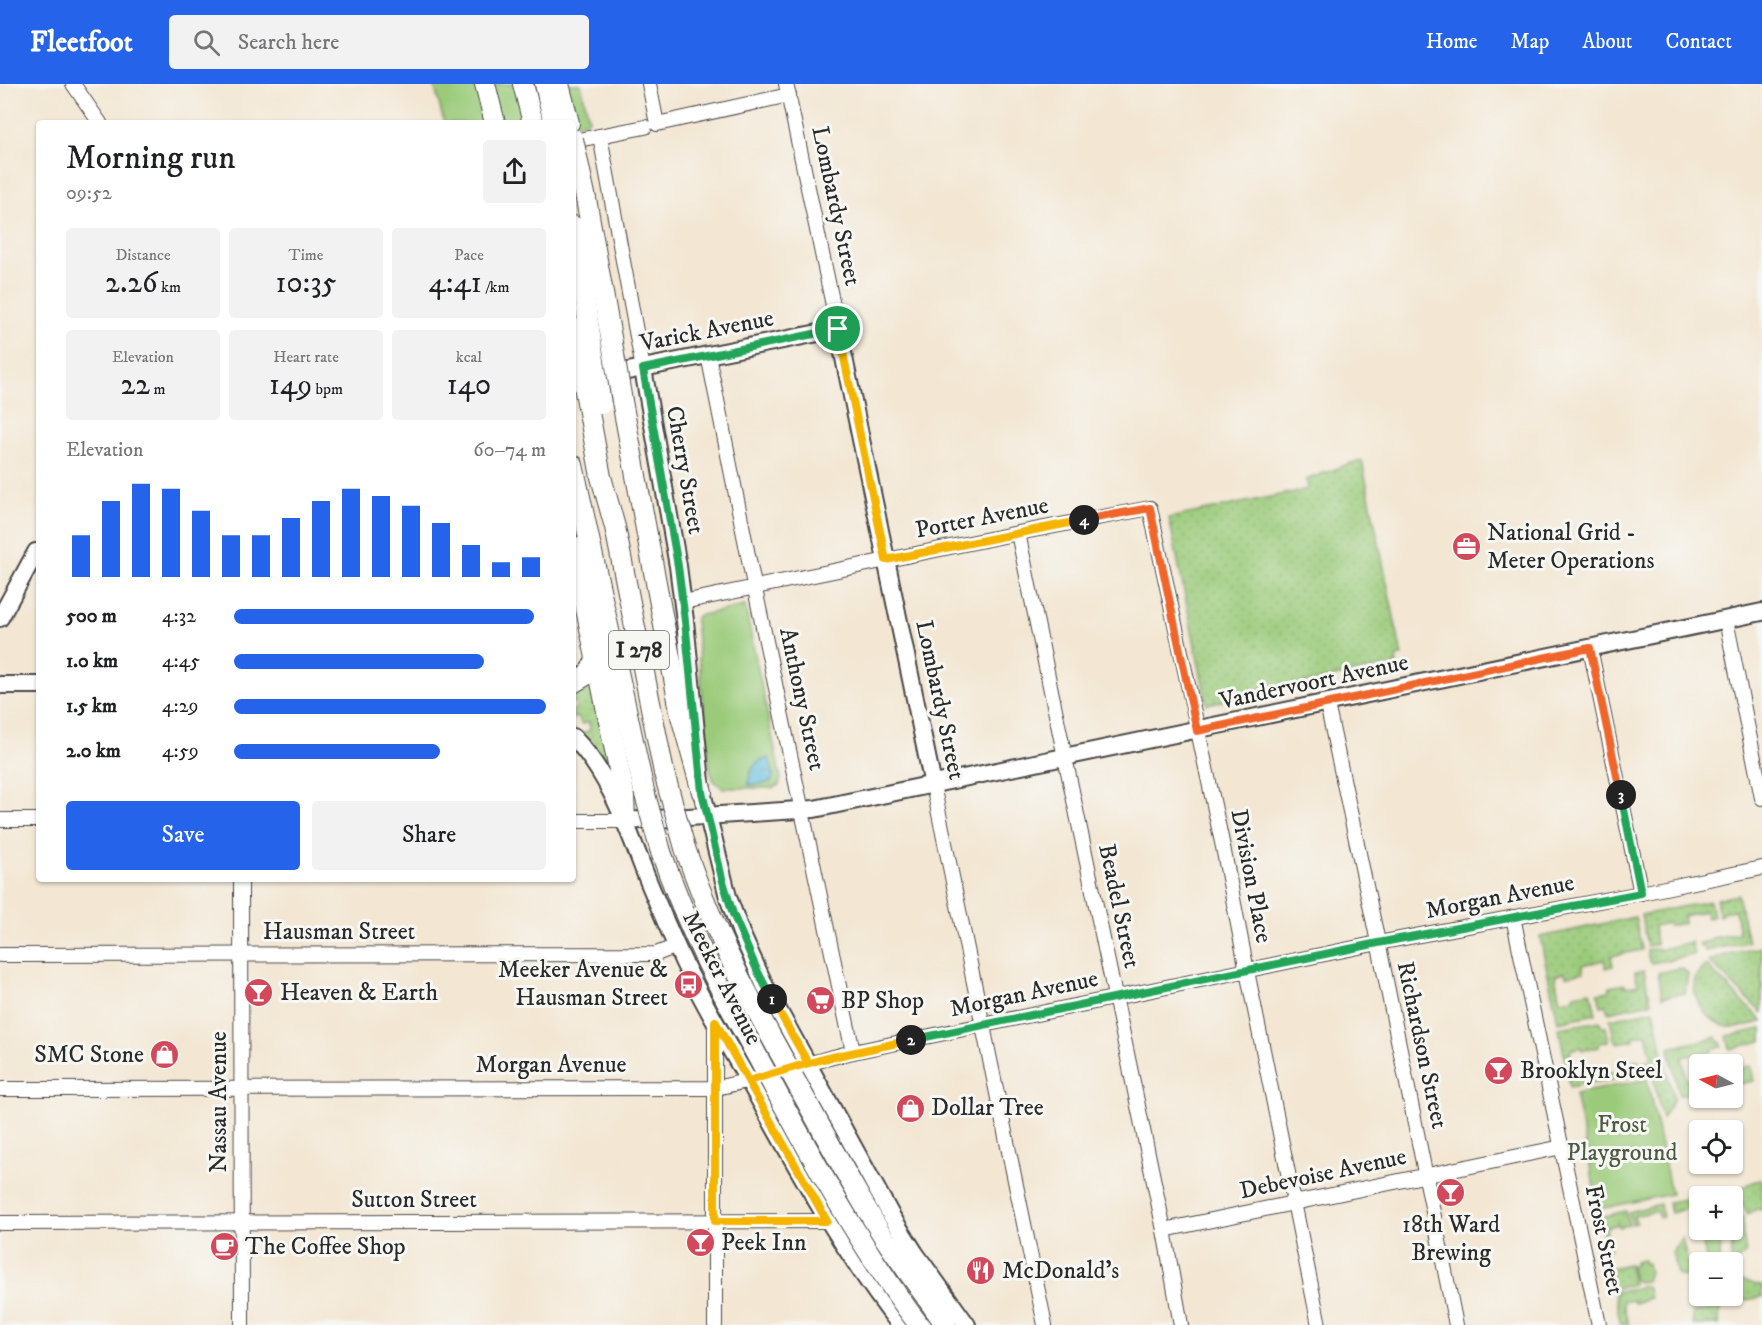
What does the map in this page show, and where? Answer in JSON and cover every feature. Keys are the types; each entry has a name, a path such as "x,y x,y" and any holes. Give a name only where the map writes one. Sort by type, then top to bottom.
{"highway":[{"path":"485,84 493,117"},
{"path":"523,84 532,120"},
{"path":"545,84 553,120"},
{"path":"559,84 568,120"},
{"path":"576,154 679,706 702,792"},
{"name":"I 278","path":"576,257 585,349 595,406 614,476 615,527 664,773 698,886 718,933 769,1033 868,1213 946,1325"},
{"name":"I 278","path":"576,333 585,349"},
{"name":"I 278","path":"576,479 644,791 661,852 684,912 700,950 840,1207 874,1262 919,1325"},
{"path":"576,560 624,794 626,821"},
{"path":"576,681 588,674 597,659"}],"main road":[{"name":"Varick Avenue","path":"576,381 844,328"},
{"name":"Lombardy Street","path":"844,328 886,560 933,785"},
{"name":"Cherry Street","path":"643,369 673,532 683,602 702,792 707,816"},
{"path":"0,618 36,554"},
{"name":"Vandervoort Avenue","path":"626,821 814,810 1762,612"},
{"path":"0,685 36,686"},
{"name":"Meeker Avenue","path":"576,741 602,776 626,821 647,878 677,946 748,1081 827,1221 863,1276 900,1325"},
{"name":"Meeker Avenue","path":"707,816 728,897 741,933 765,986 898,1227 967,1325"}],"street":[{"path":"73,84 98,120"},
{"path":"649,84 651,125"},
{"path":"576,140 651,125 788,90"},
{"name":"Lombardy Street","path":"788,90 844,328"},
{"name":"Cherry Street","path":"600,136 643,369"},
{"name":"Anthony Street","path":"708,356 853,1052"},
{"name":"Porter Avenue","path":"683,602 1150,508"},
{"name":"Division Place","path":"1150,508 1223,848 1246,972 1319,1325"},
{"name":"Beadel Street","path":"1018,533 1164,1230 1181,1325"},
{"path":"1726,620 1762,798"},
{"path":"1590,648 1641,893"},
{"name":"Richardson Street","path":"1327,704 1456,1325"},
{"name":"Lombardy Street","path":"933,785 1045,1325"},
{"path":"0,820 36,820"},
{"path":"576,821 626,821"},
{"name":"Morgan Avenue","path":"0,1089 715,1088 853,1052 1378,943 1762,868"},
{"name":"Nassau Avenue","path":"241,882 242,1325"},
{"name":"Frost Street","path":"1512,917 1599,1325"},
{"name":"Hausman Street","path":"0,955 656,954 677,946"},
{"path":"715,1021 716,1325"},
{"name":"Debevoise Avenue","path":"1164,1230 1562,1147"},
{"name":"Sutton Street","path":"0,1223 827,1221"}],"green space":[{"path":"434,84 581,84 589,120 576,124 576,120 443,120"},
{"path":"1362,461 1402,656 1396,657 1397,664 1207,704 1169,518 1308,489 1306,480"},
{"path":"745,606 781,779 779,785 774,788 723,788 714,781 710,771 695,620 697,616"},
{"path":"592,683 616,784 577,736 590,730 589,722 581,724 579,717 576,718 576,690"},
{"path":"1738,895 1748,942 1705,951 1699,943 1739,933 1735,910 1722,912 1719,916 1716,899"},
{"path":"1710,901 1713,917 1707,918 1705,911 1683,916 1684,923 1654,926 1656,944 1647,946 1641,915"},
{"path":"1635,917 1642,950 1611,956 1613,966 1606,968 1604,960 1583,965 1584,972 1566,976 1565,972 1555,975 1560,1000 1591,991 1596,1014 1558,1022 1540,937"},
{"path":"1691,942 1694,955 1652,963 1649,961 1647,950 1658,948 1659,950"},
{"path":"1762,947 1762,1013 1709,961"},
{"path":"1706,965 1762,1022 1733,1027 1725,1026 1709,1017 1698,1002 1694,984 1697,975"},
{"path":"1679,968 1688,974 1685,993 1662,997 1658,973"},
{"path":"1644,971 1651,1003 1608,1012 1606,1005 1601,1006 1598,993 1609,991 1610,987 1625,984 1626,987 1638,985 1635,972"},
{"path":"1654,1010 1666,1068 1645,1072 1643,1061 1652,1059 1646,1034 1633,1037 1634,1040 1618,1043 1614,1039 1610,1019"},
{"path":"1600,1021 1602,1027 1606,1027 1609,1041 1599,1043 1599,1047 1582,1050 1581,1047 1570,1050 1574,1075 1585,1074 1587,1084 1570,1087 1559,1028"},
{"path":"1762,1029 1762,1041 1730,1049 1727,1036"},
{"path":"1717,1037 1722,1047 1711,1049 1712,1052 1689,1054 1682,1057 1687,1081 1689,1081 1689,1093 1679,1095 1669,1048"},
{"path":"1639,1060 1642,1074 1591,1084 1588,1072 1601,1069 1604,1074 1625,1070 1624,1063"},
{"path":"1751,1066 1754,1081 1743,1083 1743,1067"},
{"path":"1667,1072 1674,1099 1662,1119 1653,1076"},
{"name":"Frost Playground","path":"1647,1079 1671,1194 1599,1209 1575,1094"},
{"path":"1762,1179 1762,1210 1757,1209 1748,1214 1743,1207 1743,1187"},
{"path":"1689,1198 1689,1208 1671,1213 1668,1202"},
{"path":"1660,1204 1663,1217 1659,1218 1657,1211 1634,1216 1636,1223 1632,1224 1629,1212"},
{"path":"1626,1211 1629,1225 1619,1227 1618,1224 1606,1227 1610,1249 1606,1250 1600,1217"},
{"path":"1743,1235 1746,1253 1743,1256 1743,1252 1732,1252 1732,1240 1743,1240"},
{"path":"1682,1238 1689,1275 1677,1275 1672,1252"},
{"path":"1702,1240 1721,1240 1720,1252 1705,1252"},
{"path":"1643,1260 1644,1264 1647,1263 1649,1272 1646,1281 1639,1282 1634,1280 1631,1266 1635,1265 1634,1262"},
{"path":"1629,1264 1633,1284 1613,1289 1609,1268"},
{"path":"1743,1281 1762,1286 1762,1297 1743,1301"},
{"path":"1647,1286 1650,1298 1634,1303 1632,1300 1623,1302 1628,1325 1621,1325 1614,1292"},
{"path":"1720,1306 1719,1325 1693,1325 1693,1313"}],"water":[{"path":"769,758 773,773 771,781 749,785 753,767"}],"place":[{"name":"National Grid - Meter Operations","path":"1466,547"},
{"name":"Meeker Avenue & Hausman Street","path":"689,984"},
{"name":"Heaven & Earth","path":"259,993"},
{"name":"BP Shop","path":"820,1001"},
{"name":"SMC Stone","path":"165,1055"},
{"name":"Brooklyn Steel","path":"1499,1071"},
{"name":"Dollar Tree","path":"910,1108"},
{"name":"18th Ward Brewing","path":"1451,1192"},
{"name":"Peek Inn","path":"700,1243"},
{"name":"The Coffee Shop","path":"224,1247"},
{"name":"McDonald's","path":"981,1271"}],"route":[{"path":"838,329 643,369 678,566 702,792 707,816 733,914 765,986 808,1063 748,1081 715,1021 715,1221 827,1221 748,1081 853,1052 1378,943 1641,893 1590,648 1197,731 1150,508 886,560 838,329"}]}
